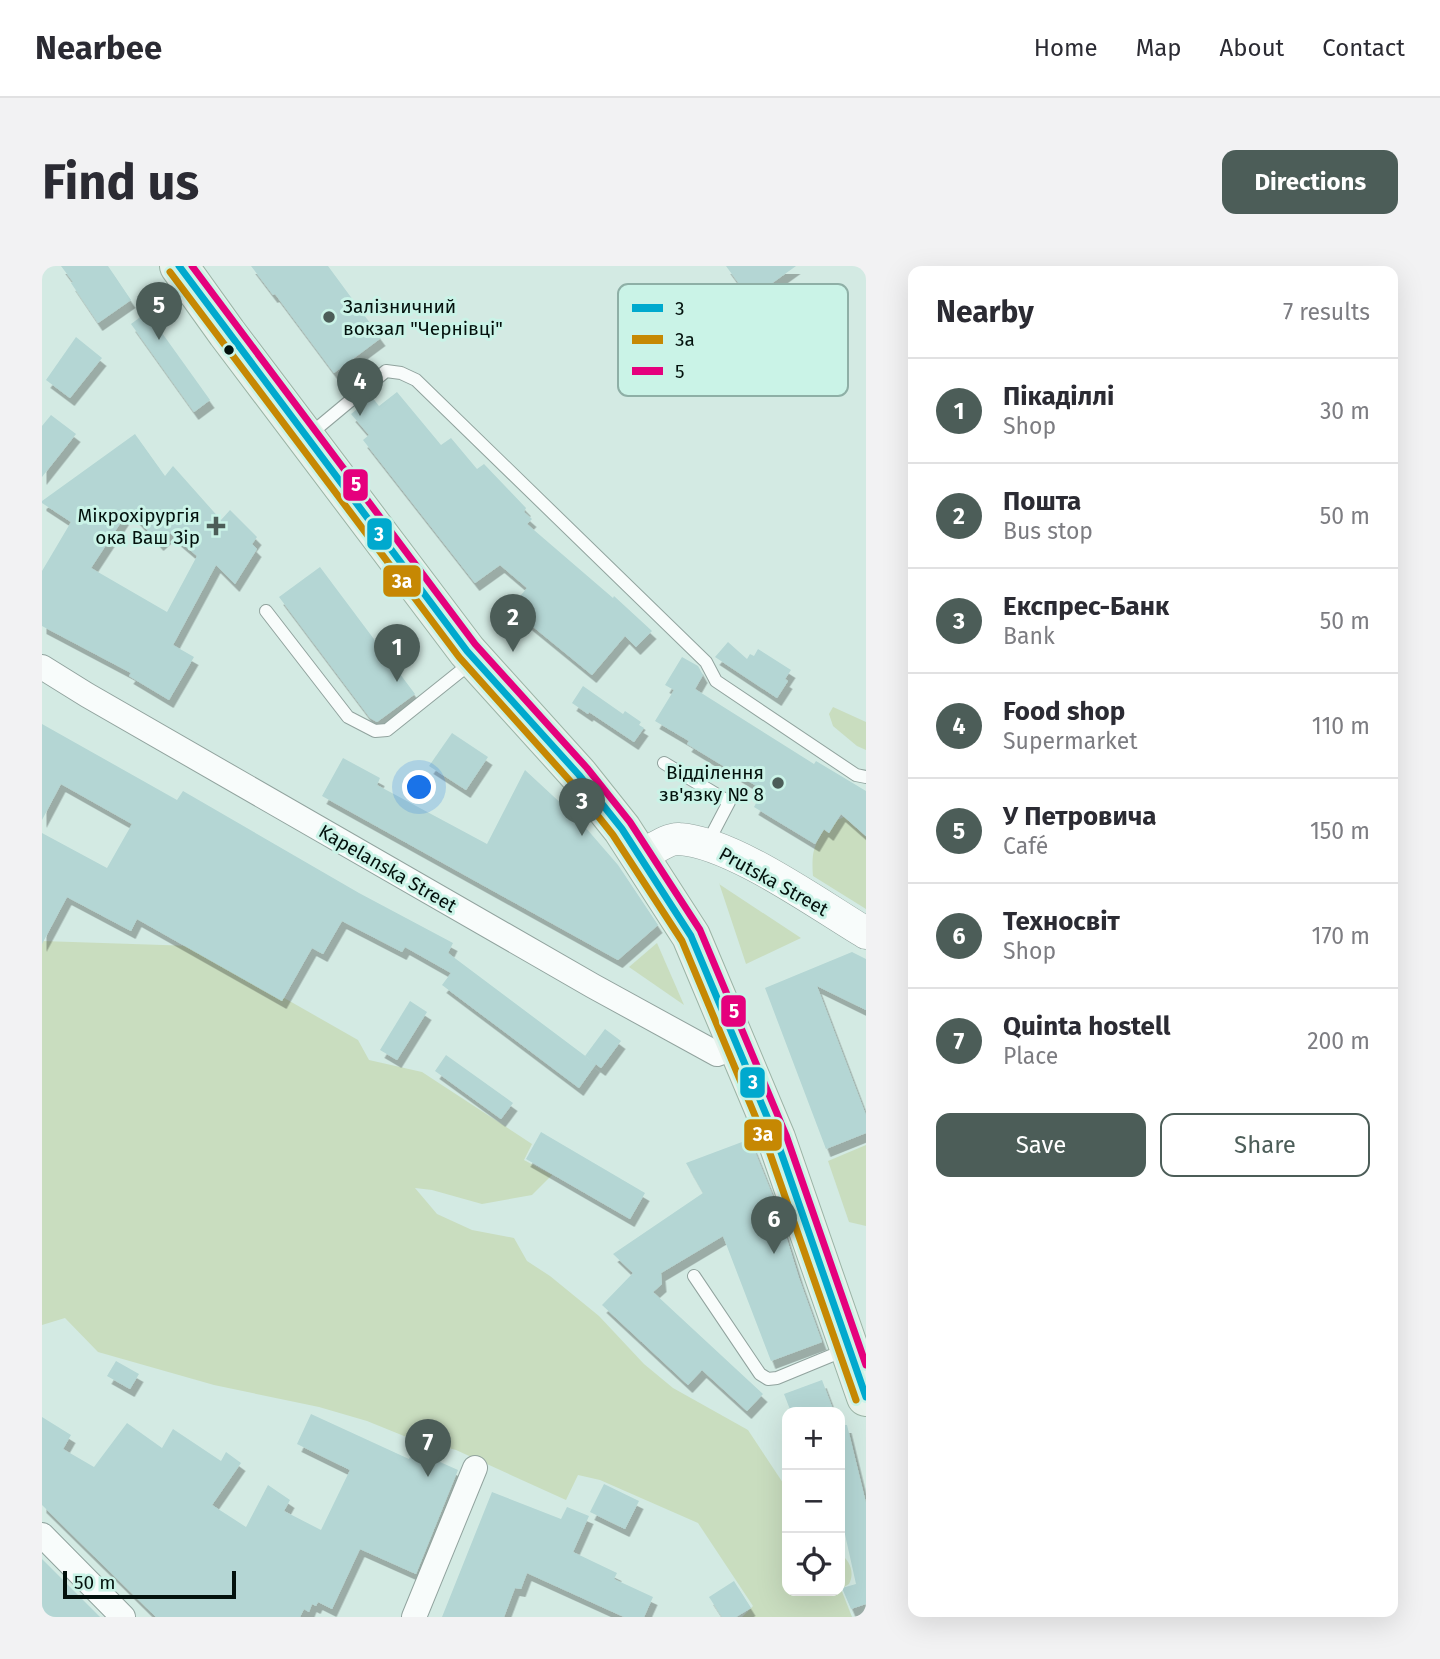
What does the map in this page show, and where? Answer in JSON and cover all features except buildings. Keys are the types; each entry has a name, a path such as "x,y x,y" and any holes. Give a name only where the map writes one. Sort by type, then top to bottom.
{"main road":[{"path":"179,266 475,660 579,775 622,829 691,936 776,1138 866,1397"}],"street":[{"name":"Kapelanska Street","path":"42,667 593,986 717,1054 738,1046"},
{"name":"Prutska Street","path":"640,856 676,838 707,844 757,867 866,933"},
{"path":"414,1617 475,1468"},
{"path":"42,1535 123,1617"}],"lane":[{"path":"306,437 386,371 401,373 416,380 706,662 716,681 856,775 866,778"},
{"path":"266,611 348,717 375,731 387,730 475,660"},
{"path":"664,763 729,802 707,844"},
{"path":"694,1276 760,1374 768,1379 777,1378 849,1349"}],"green space":[{"path":"833,707 866,722 866,750 833,726 829,714"},
{"path":"844,817 866,837 866,909 813,876 813,857 817,842 824,830 829,833 837,820"},
{"path":"719,884 801,938 746,964"},
{"path":"42,941 193,946 358,1040 369,1060 422,1072 532,1144 524,1160 552,1175 532,1195 482,1204 415,1188 437,1214 472,1230 514,1238 527,1261 599,1316 644,1364 673,1388 748,1430 782,1481 782,1596 844,1596 852,1617 742,1617 753,1606 698,1523 600,1480 578,1475 566,1500 456,1450 404,1436 367,1421 319,1407 214,1385 98,1352 65,1318 42,1325"},
{"path":"657,943 684,1005 629,967"},
{"path":"866,1145 866,1226 849,1222 828,1161"},
{"path":"845,1558 851,1571 849,1584 845,1586"}],"transit line":[{"name":"3","path":"179,266 467,651 579,775 622,829 691,936 776,1138 866,1397"},
{"name":"5","path":"192,266 475,644 587,768 630,822 700,930 786,1135 866,1365"},
{"name":"3а","path":"170,272 459,657 571,782 613,835 682,941 766,1142 856,1400"}],"place":[{"name":"Залізничний вокзал \"Чернівці\"","path":"329,317"},
{"name":"У Петровича","path":"159,340"},
{"name":"Food shop","path":"360,416"},
{"name":"Мікрохірургія ока Ваш Зір","path":"216,526"},
{"name":"Пошта","path":"513,652"},
{"name":"Пікаділлі","path":"397,682"},
{"name":"Відділення зв'язку № 8","path":"778,783"},
{"name":"Eкспрес-Банк","path":"582,836"},
{"name":"Техносвіт","path":"774,1254"},
{"name":"Quinta hostell","path":"428,1477"}]}
